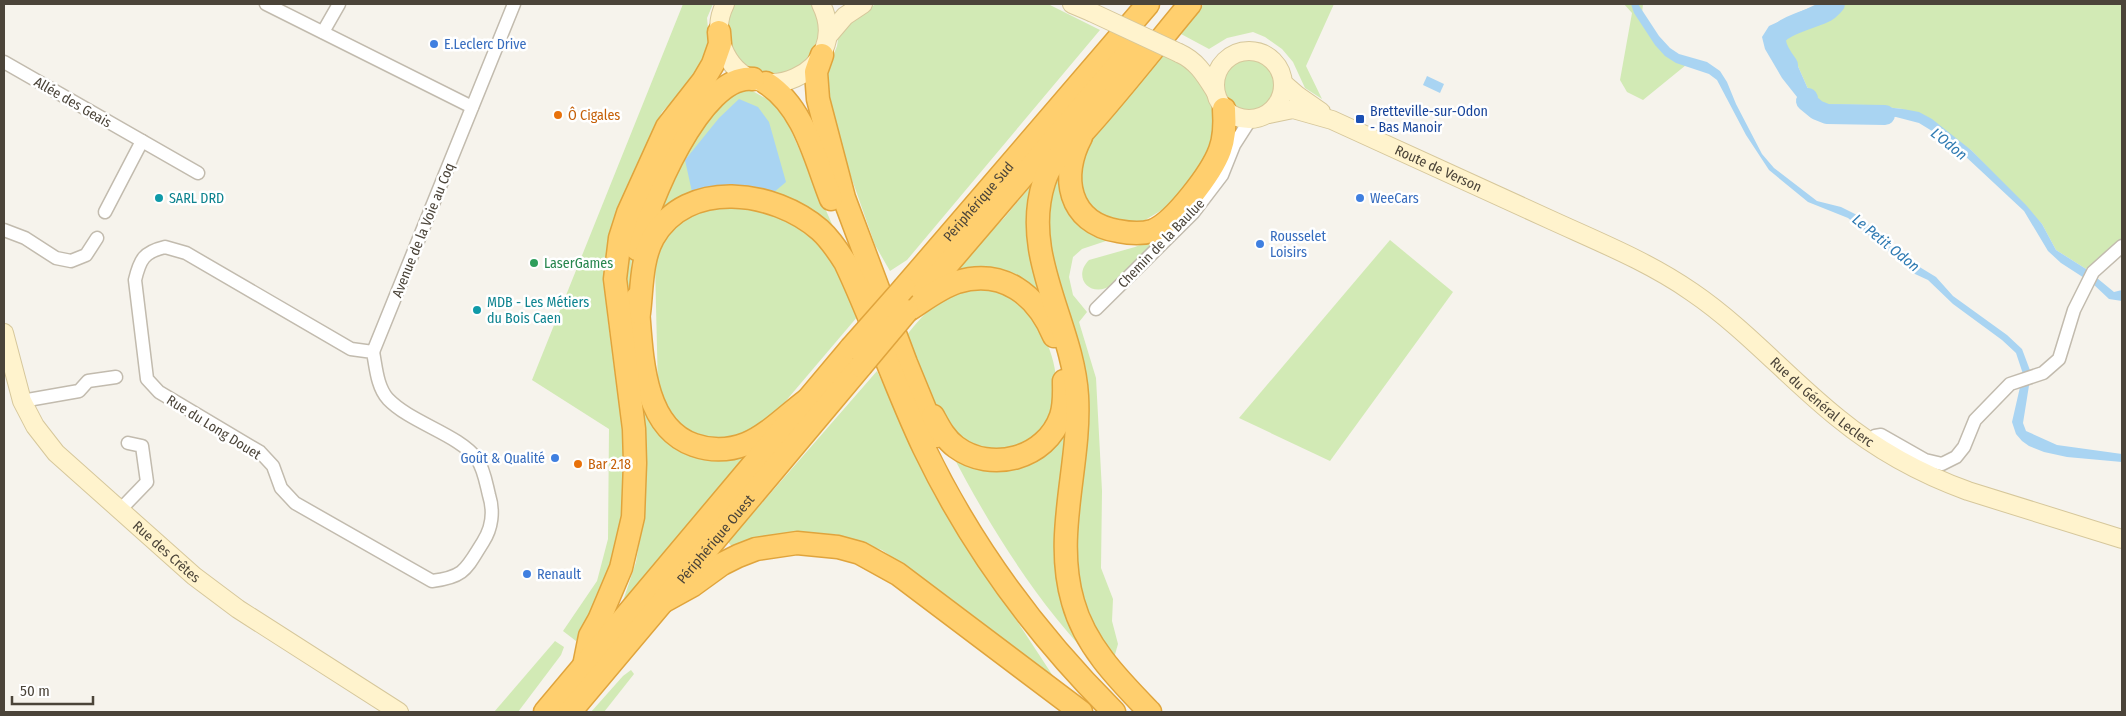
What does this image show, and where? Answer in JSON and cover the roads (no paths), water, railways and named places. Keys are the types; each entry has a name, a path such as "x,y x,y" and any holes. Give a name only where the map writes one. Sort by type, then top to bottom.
{"highway":[{"name":"Périphérique Sud","path":"856,357 904,288 1148,4"},
{"name":"Périphérique Sud","path":"807,400 907,311 1170,4"},
{"path":"1150,712 1105,662 1085,632 1072,601 1066,564 1066,523 1076,436 1077,396 1071,353 1043,266 1037,222 1040,193 1048,169 1085,130 1190,4"},
{"path":"584,666 590,636 607,604 621,568 633,517 634,429 615,279 616,257 620,238 631,205 667,127 714,64 720,44 719,32"},
{"path":"825,46 816,72 816,83 831,154 844,198 930,425 966,495 1008,562 1058,628 1104,682 1133,712"},
{"path":"807,400 747,444 729,450 715,450 687,443 668,428 653,404 648,388 634,268 638,243 656,194 681,142 704,106 724,86 737,80 759,81 773,88 792,108 808,141 845,235 906,407"},
{"path":"1085,130 1076,146 1069,176 1070,190 1075,202 1096,224 1108,229 1131,232 1153,231 1175,213 1198,186 1213,164 1220,150 1225,121 1219,100"},
{"path":"639,312 646,260 652,240 662,224 681,209 696,201 735,196 764,200 791,211 819,229 830,240 846,262 906,407 950,497 998,575 1042,634 1114,712"},
{"path":"906,363 942,431 954,445 981,460 1014,458 1032,450 1044,442 1061,416 1064,401 1063,377 1057,345 1046,317 1032,298 999,280 969,279 945,287 907,311"},
{"name":"Périphérique Ouest","path":"570,712 664,601 856,357"},
{"name":"Périphérique Ouest","path":"545,712 807,400"},
{"path":"664,601 694,585 722,564 756,549 797,543 838,547 860,553 898,574 1082,712"}],"main road":[{"path":"725,4 719,21 719,32 726,55 733,65 759,81 788,82 808,72 845,16 863,4"},
{"path":"822,4 828,23 825,46"},
{"path":"1072,4 1180,53 1194,62 1203,72 1219,100 1240,119 1250,120 1269,114 1277,105 1282,95 1283,83 1280,71 1273,61 1262,54 1250,51 1237,52 1226,59 1214,79 1219,100"},
{"path":"1180,53 1211,59 1226,59"},
{"name":"Route de Verson","path":"1283,83 1332,120"},
{"name":"Route de Verson","path":"1269,114 1293,109 1332,120 1547,218"},
{"name":"Rue du Général Leclerc","path":"1547,218 1641,261 1692,291 1837,417 1869,442 1904,463 1948,484 2017,508 2122,539"},
{"name":"Rue des Crêtes","path":"4,333 7,363 22,402 34,426 56,453 194,576 238,609 399,712"}],"street":[{"path":"266,4 472,107"},
{"path":"323,32 339,4"},
{"name":"Avenue de la Voie au Coq","path":"373,352 514,4"},
{"name":"Allée des Geais","path":"4,62 198,173"},
{"name":"Chemin de la Baulue","path":"1096,309 1200,206 1222,175 1234,145 1250,120"},
{"path":"105,212 142,141"},
{"path":"4,230 25,238 56,258 71,261 86,255 97,238"},
{"path":"1869,442 1875,436 1881,435 1925,460 1942,464 1956,458 1964,447 1975,420 2010,384 2043,373 2059,359 2074,310 2093,272 2122,246"},
{"name":"Rue du Long Douet","path":"166,247 186,253 351,349 373,352 380,384 387,397 399,409 465,448 477,459 484,475 493,508 488,534 466,569 452,579 432,581 295,504 281,488 273,466 260,452 159,392 147,379 135,280 139,264 150,251 166,247"},
{"path":"22,402 79,391 88,381 116,377"},
{"path":"120,510 147,482 142,446 128,443"}],"water":[{"name":"Le Petit Odon","path":"1631,4 1638,4 1659,36 1670,48 1679,54 1707,62 1720,71 1762,154 1774,168 1817,201 1841,207 1857,215 1913,263 1936,277 1953,296 2007,335 2022,349 2031,373 2023,423 2026,431 2057,445 2122,454 2122,462 2067,457 2044,452 2022,441 2016,434 2012,422 2023,374 2016,353 2002,340 1953,304 1928,280 1915,274 1848,218 1808,202 1769,170 1746,135 1717,80 1709,74 1676,63 1665,56 1655,45 1634,13"},
{"path":"1817,4 1842,4 1824,18 1776,35 1775,39 1797,64 1814,99 1822,104 1867,105 1903,109 1919,112 1932,119 1971,150 2026,205 2042,224 2056,250 2086,269 2114,292 2122,290 2122,301 2109,299 2092,283 2061,263 2048,251 2024,211 1950,142 1919,123 1896,117 1820,113 1801,102 1782,78 1765,49 1762,37 1769,26"},
{"path":"1427,76 1444,84 1440,93 1423,85"},
{"path":"739,99 758,107 769,122 786,182 773,193 717,186 692,192 685,160 719,118"}],"waterway":[{"name":"L'Odon","path":"1788,65 1777,47 1777,35 1789,27 1826,12 1835,4"},
{"name":"L'Odon","path":"1808,98 1806,101 1817,110 1827,114 1885,115"}],"place":[{"name":"E.Leclerc Drive","path":"434,44"},
{"name":"Ô Cigales","path":"558,115"},
{"name":"Bretteville-sur-Odon - Bas Manoir","path":"1360,119"},
{"name":"SARL DRD","path":"159,198"},
{"name":"WeeCars","path":"1360,198"},
{"name":"Rousselet Loisirs","path":"1260,244"},
{"name":"LaserGames","path":"534,263"},
{"name":"MDB - Les Métiers du Bois Caen","path":"477,310"},
{"name":"Goût & Qualité","path":"555,458"},
{"name":"Bar 2.18","path":"578,464"},
{"name":"Renault","path":"527,574"}]}
